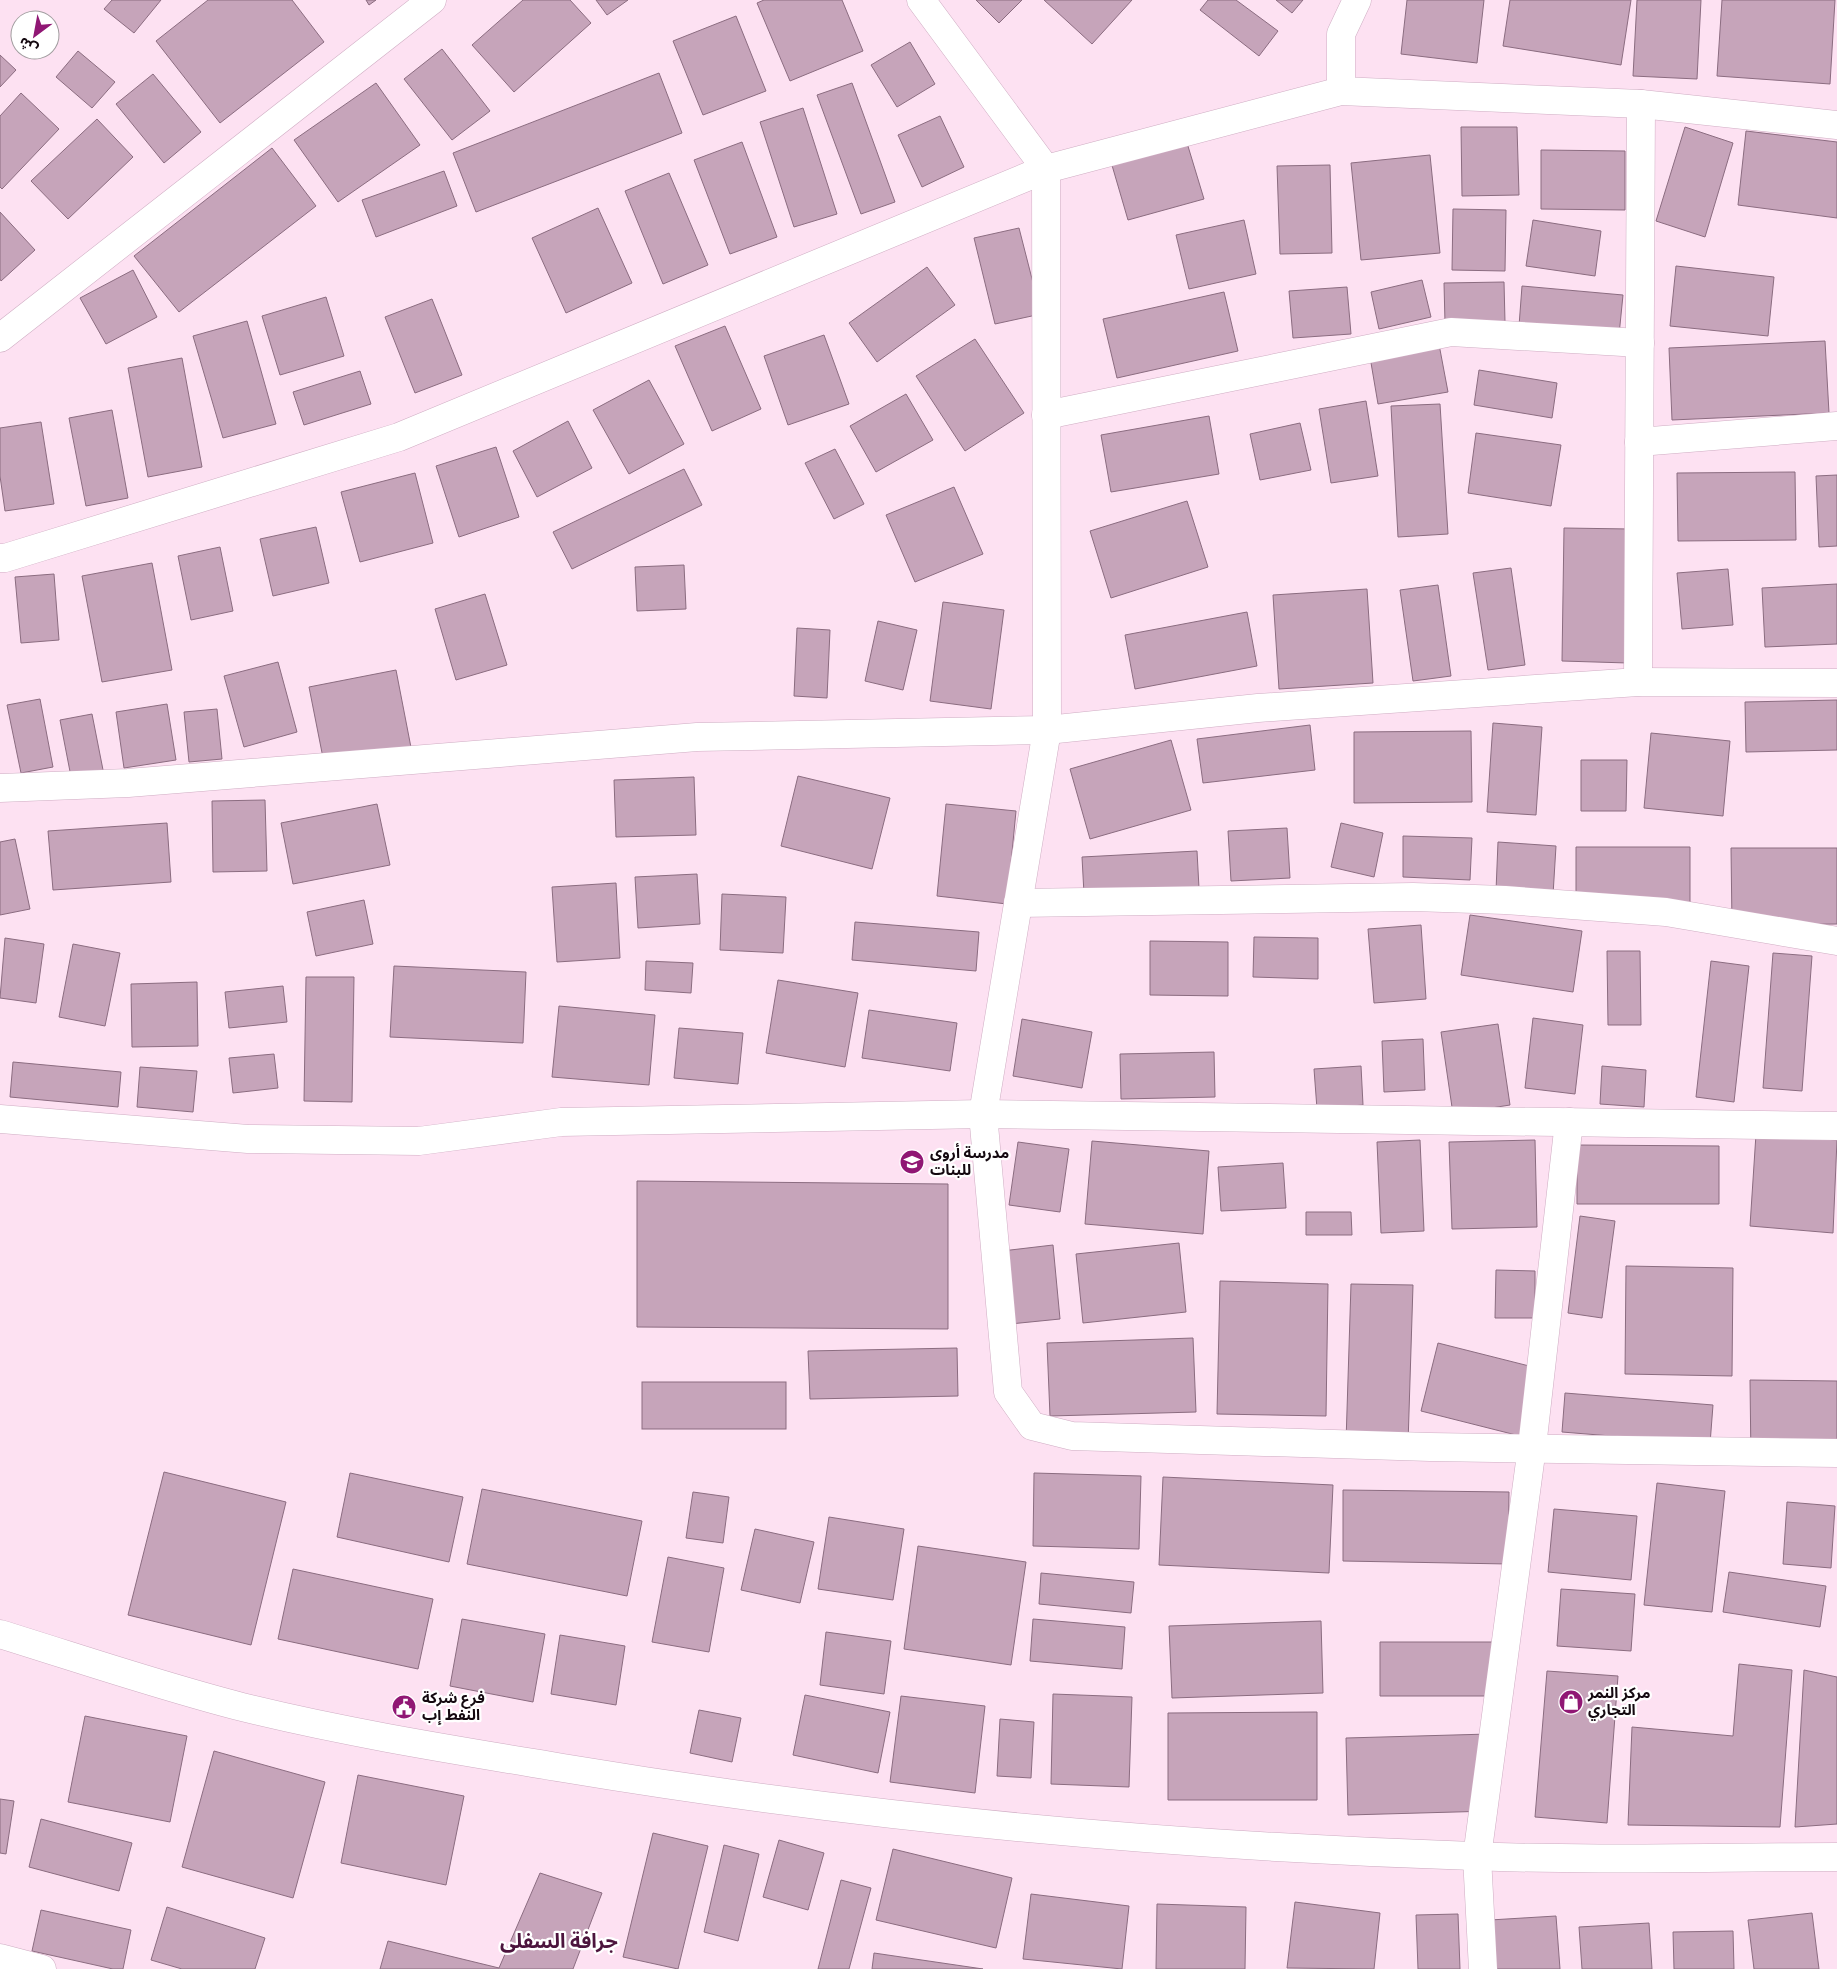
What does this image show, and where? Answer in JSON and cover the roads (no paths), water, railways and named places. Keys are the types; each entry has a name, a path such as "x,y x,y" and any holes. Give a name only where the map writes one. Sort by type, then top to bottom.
{"street":[{"path":"0,338 432,0"},
{"path":"921,0 1046,169 1046,730 983,1114 1008,1392 1032,1426 1072,1436 1430,1447 1532,1447 1837,1454"},
{"path":"1341,91 1341,34 1356,0"},
{"path":"0,558 398,437 1046,169 1341,91 1641,104 1837,125"},
{"path":"1638,682 1641,104"},
{"path":"1046,415 1451,332 1640,343"},
{"path":"1639,442 1837,426"},
{"path":"0,788 128,783 697,737 1046,730 1258,708 1638,682 1837,682"},
{"path":"1018,903 1413,897 1505,900 1666,912 1837,941"},
{"path":"0,1119 248,1139 419,1141 560,1122 983,1114 1837,1126"},
{"path":"1483,1969 1477,1857 1532,1447 1569,1122"},
{"path":"0,1634 151,1682 270,1713 419,1743 636,1780 846,1809 1056,1831 1266,1847 1477,1857 1837,1857"},
{"path":"0,1958 42,1969"}],"place":[{"name":"مدرسة أروى للبنات","path":"912,1162"},
{"name":"مركز النمر التجاري","path":"1571,1702"},
{"name":"فرع شركة النفط إب","path":"404,1707"}],"district":[{"name":"جرافة السفلى","path":"559,1941"}]}
